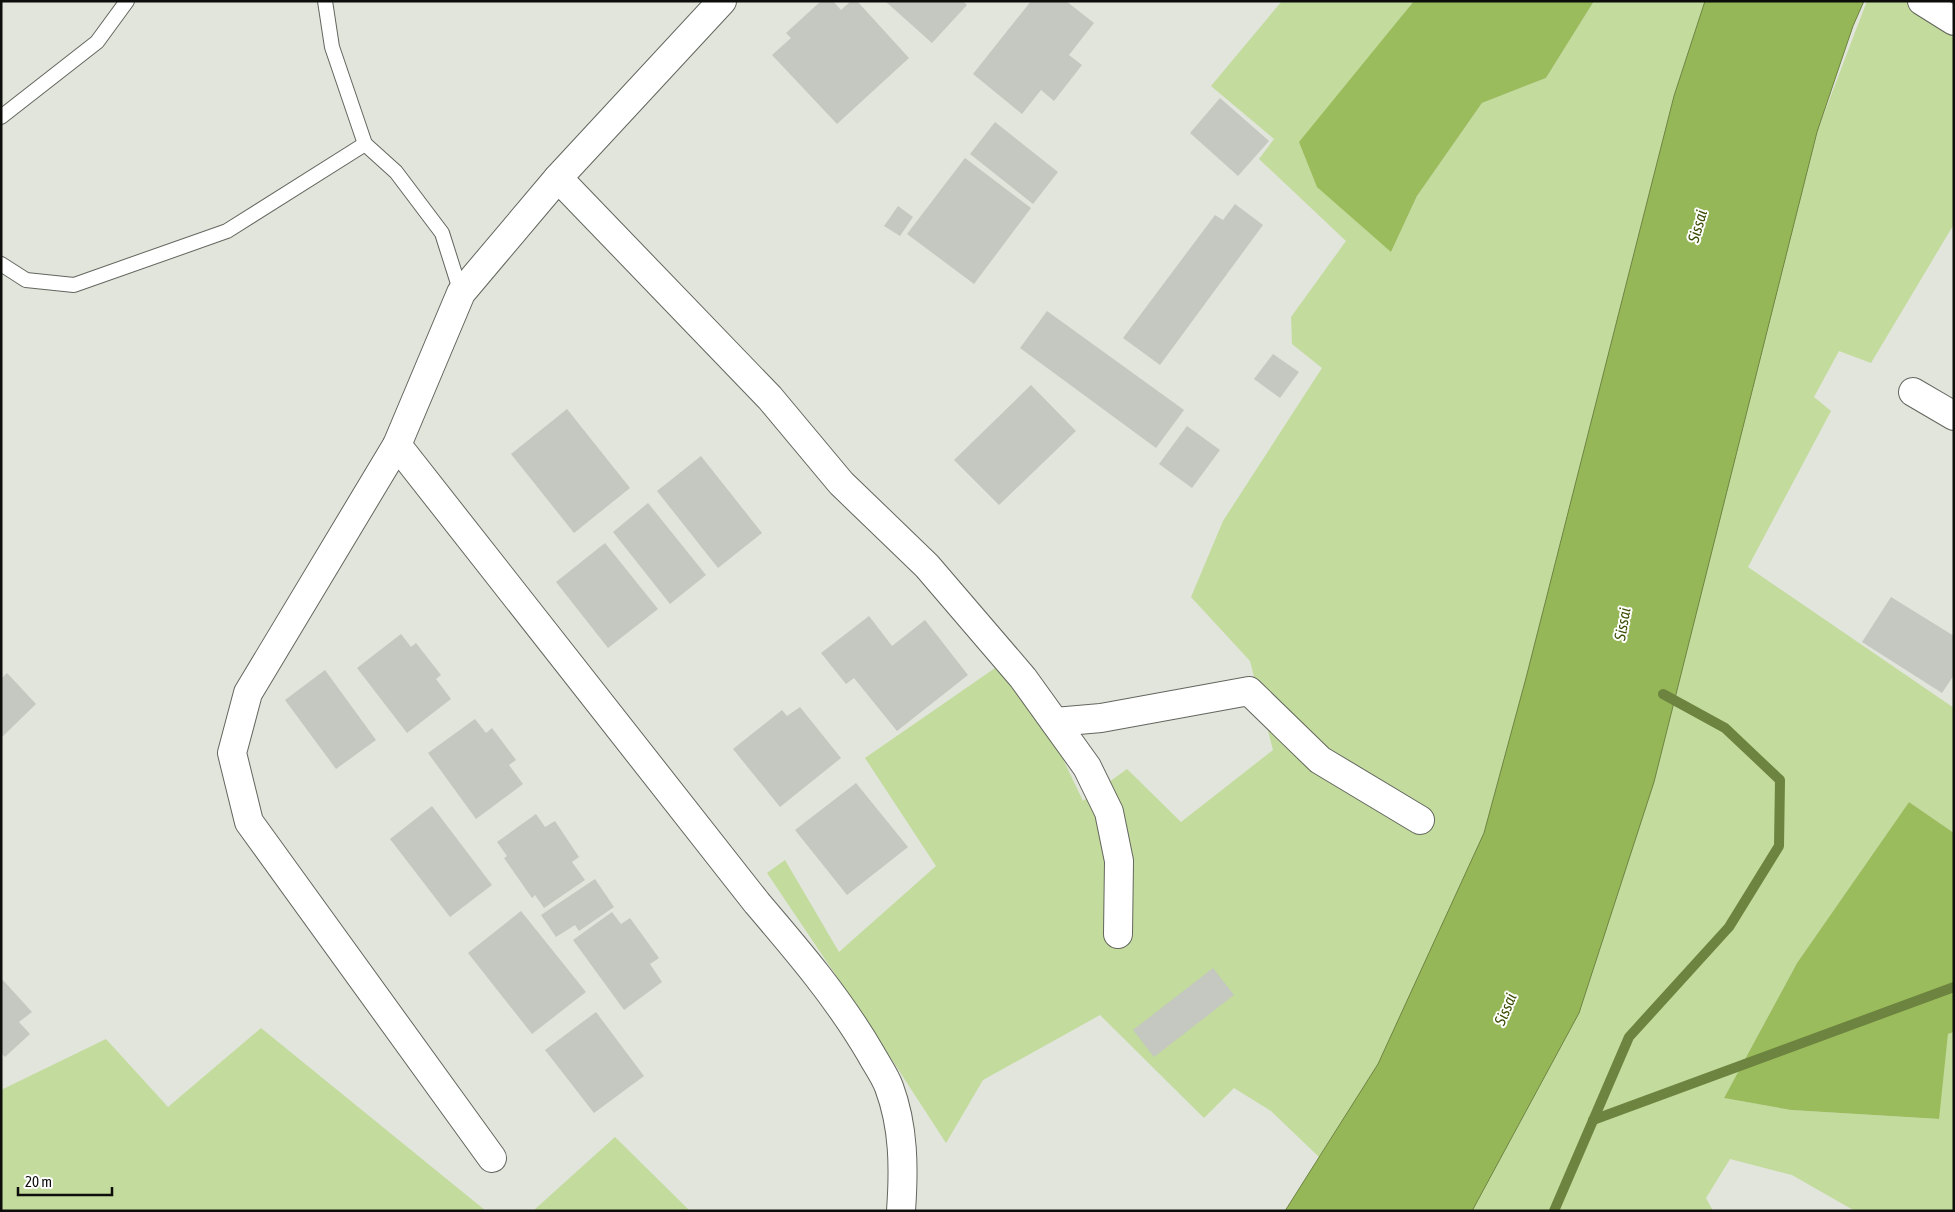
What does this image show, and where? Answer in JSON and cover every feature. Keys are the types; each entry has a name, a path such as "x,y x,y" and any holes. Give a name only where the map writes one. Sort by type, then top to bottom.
{"street":[{"path":"492,1158 249,822 232,753 248,694 397,445 461,293 558,178 722,1"},
{"path":"1922,1 1954,21"},
{"path":"558,178 770,398 841,483 927,566 1023,678 1087,767 1109,812 1119,861 1118,934"},
{"path":"1913,392 1954,416"},
{"path":"397,445 757,903 816,973 862,1039 889,1086 901,1130 904,1173 901,1211"},
{"path":"1055,722 1102,718 1249,691 1320,760 1420,820"}],"lane":[{"path":"1,117 97,42 127,1"},
{"path":"325,1 332,47 365,144 396,172 442,233 461,293"},
{"path":"1,264 26,280 74,285 227,231 365,144"}],"shaded area":[{"path":"1282,1 1414,1 1392,29 1391,252 1417,196 1482,103 1546,78 1594,1 1705,1 1674,96 1526,678 1484,833 1378,1064 1319,1157 1271,1111 1234,1088 1204,1118 1100,1015 983,1080 946,1143 767,873 785,860 839,952 936,866 865,758 998,666 1050,732 1083,801 1127,769 1181,822 1273,750 1250,661 1191,597 1223,521 1322,368 1292,344 1291,317 1346,241 1259,159 1274,139 1211,86"},
{"path":"1414,1 1594,1 1546,78 1482,103 1417,196 1391,252 1317,187 1299,142"},
{"path":"1867,1 1954,1 1954,224 1871,363 1839,351 1814,397 1831,411 1748,567 1954,708 1954,833 1909,802 1797,963 1724,1098 1791,1110 1938,1119 1948,1034 1954,1032 1954,1211 1855,1211 1792,1175 1730,1159 1706,1198 1713,1211 1472,1211 1579,1013 1654,782 1817,132"},
{"path":"1909,802 1954,833 1954,1032 1948,1034 1939,1119 1791,1110 1724,1098 1797,963"},
{"path":"261,1028 486,1211 1,1211 1,1090 106,1039 168,1107"},
{"path":"615,1137 690,1211 533,1211"}],"water":[{"name":"Sissai","path":"1705,1 1864,1 1853,26 1817,132 1654,782 1579,1013 1472,1211 1285,1211 1378,1064 1484,833 1526,678 1674,96"}],"building":[{"path":"821,1 833,1 841,10 851,1 857,1 909,58 837,124 772,55 791,38 786,33"},
{"path":"885,1 963,1 967,5 932,43"},
{"path":"1031,1 1066,1 1094,23 1069,55 1082,65 1054,101 1041,90 1022,114 973,74"},
{"path":"1220,98 1269,141 1238,176 1190,133"},
{"path":"995,122 1058,172 1033,204 970,154"},
{"path":"965,158 1031,208 974,284 907,234"},
{"path":"1235,204 1263,225 1160,365 1123,338 1215,215 1223,220"},
{"path":"898,206 913,217 900,236 884,226"},
{"path":"1047,311 1184,410 1156,448 1020,348"},
{"path":"1273,354 1299,372 1280,398 1254,379"},
{"path":"1031,385 1076,431 999,505 954,460"},
{"path":"567,409 630,488 574,533 511,454"},
{"path":"1187,426 1220,450 1192,488 1159,464"},
{"path":"701,456 762,533 718,568 657,491"},
{"path":"648,503 706,575 670,604 613,532"},
{"path":"605,543 658,609 608,648 556,582"},
{"path":"1891,597 1954,636 1954,675 1942,693 1862,642"},
{"path":"869,616 892,646 925,620 968,675 897,731 854,678 846,684 821,653"},
{"path":"401,634 411,647 416,643 441,675 436,679 451,699 407,733 357,668"},
{"path":"325,670 376,740 336,769 285,700"},
{"path":"7,673 36,704 1,738 1,679"},
{"path":"800,707 841,758 780,807 733,749 782,710 787,716"},
{"path":"475,719 486,733 492,728 516,760 509,765 523,784 476,819 428,753"},
{"path":"856,783 908,847 847,895 795,830"},
{"path":"432,806 492,885 450,917 390,839"},
{"path":"536,814 545,827 555,821 579,857 572,862 585,880 544,908 535,895 532,898 504,858 507,856 497,842"},
{"path":"595,879 614,907 579,931 575,925 556,937 541,915"},
{"path":"521,911 586,992 532,1034 468,953"},
{"path":"612,912 621,924 630,918 659,958 650,964 662,982 624,1010 573,940"},
{"path":"1213,968 1234,995 1154,1057 1133,1030"},
{"path":"1,978 32,1012 19,1022 30,1034 5,1057 1,1053"},
{"path":"596,1012 644,1076 594,1113 545,1050"}],"waterway":[{"path":"1554,1211 1629,1037 1729,927 1779,846 1780,780 1725,728 1663,694"},
{"path":"1593,1120 1954,987"}]}
